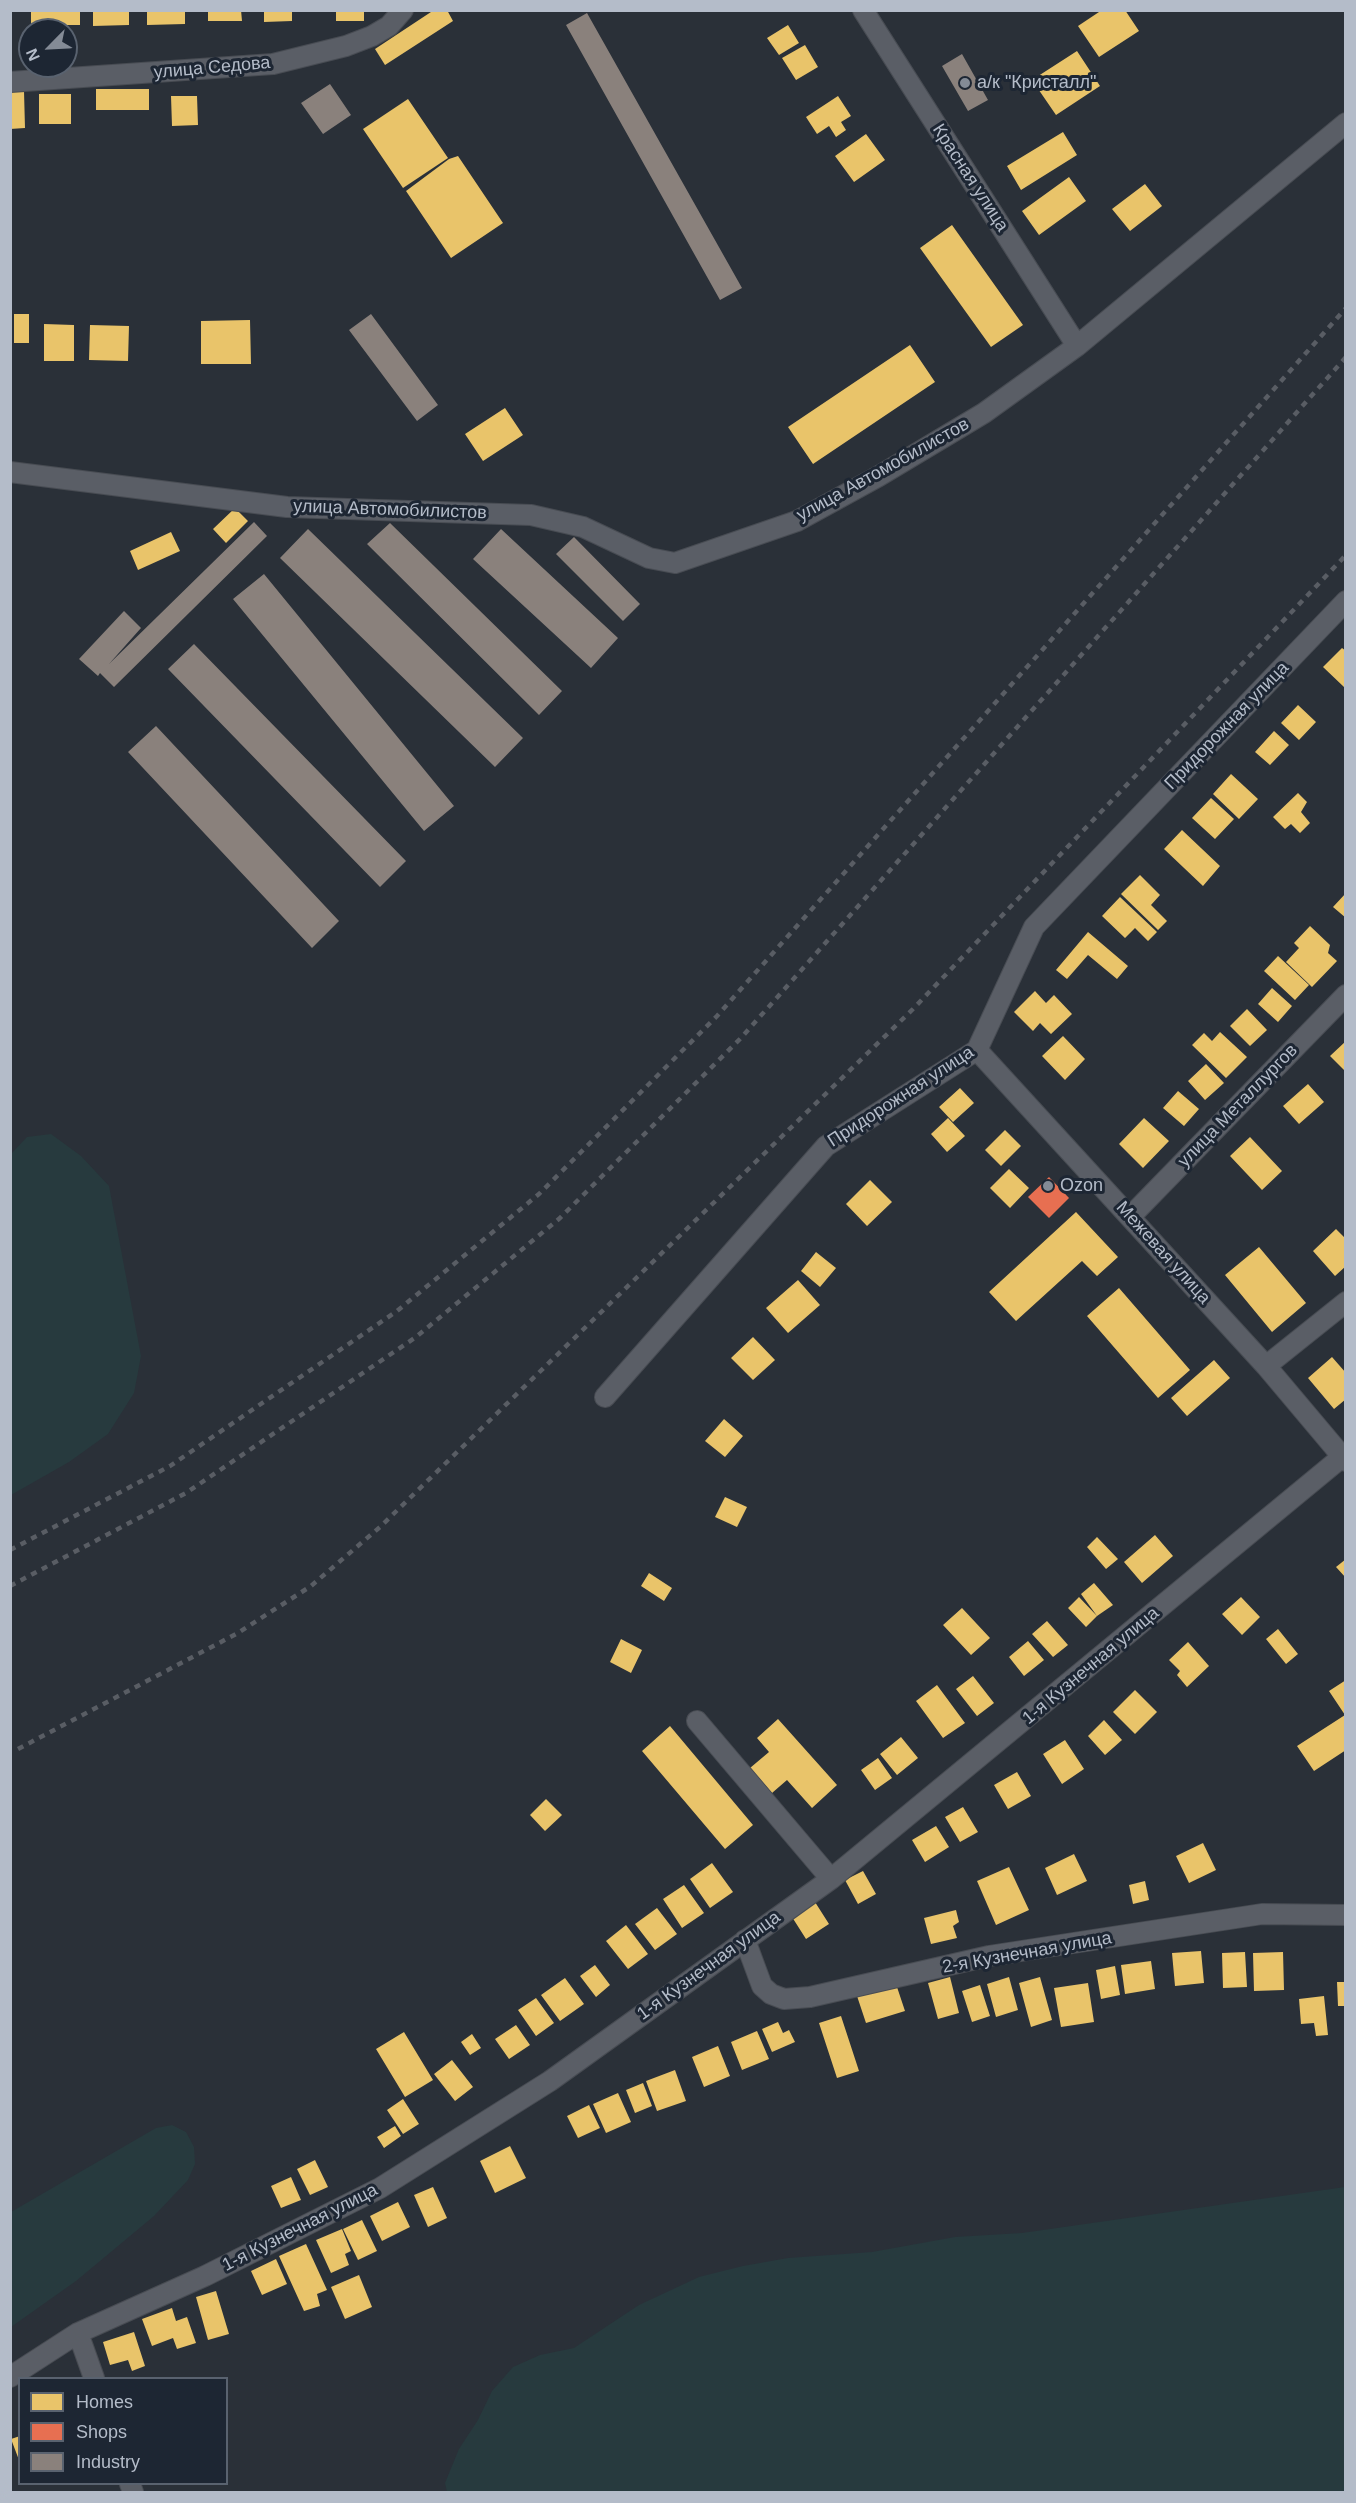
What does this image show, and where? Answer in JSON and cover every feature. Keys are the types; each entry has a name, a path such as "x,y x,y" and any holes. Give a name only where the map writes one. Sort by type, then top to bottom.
{"street":[{"name":"Красная улица","path":"863,10 1077,346"},
{"name":"улица Седова","path":"10,81 273,64 363,39 389,26 403,12"},
{"name":"улица Автомобилистов","path":"10,472 287,507 531,515 584,527 649,558 675,563 797,520 879,476 984,413 1077,346 1346,123"},
{"name":"Придорожная улица","path":"605,1397 826,1146 977,1050 1034,927 1338,623 1346,602"},
{"name":"улица Металлургов","path":"1130,1217 1346,995"},
{"name":"Межевая улица","path":"977,1050 1266,1366 1344,1459"},
{"path":"1266,1366 1346,1302"},
{"name":"1-я Кузнечная улица","path":"10,2377 78,2333 205,2276 380,2188 550,2081 831,1879 1344,1459"},
{"path":"697,1721 831,1879"},
{"name":"2-я Кузнечная улица","path":"745,1940 762,1986 771,1994 784,1999 810,1996 989,1956 1262,1914 1346,1915"},
{"path":"78,2333 93,2377"}],"green space":[{"path":"51,1134 81,1156 109,1186 141,1356 134,1393 108,1434 69,1462 11,1495 11,1154 27,1137"},
{"path":"172,2125 186,2132 194,2147 195,2164 188,2180 154,2216 76,2281 11,2327 11,2212 156,2128"},
{"path":"1345,2187 1345,2492 447,2492 445,2483 459,2449 478,2420 492,2391 513,2367 540,2355 574,2348 639,2305 699,2277 788,2258 872,2252 955,2237 1022,2233"}],"building: Homes":[{"path":"31,10 80,10 80,25 78,25 78,18 31,18"},
{"path":"93,10 129,10 129,25 93,26"},
{"path":"147,10 185,10 185,24 147,25"},
{"path":"208,10 241,10 242,21 208,21"},
{"path":"264,10 292,10 292,21 264,22"},
{"path":"336,10 364,10 364,21 336,21"},
{"path":"434,10 447,10 453,21 385,65 375,49"},
{"path":"1102,10 1125,10 1139,31 1099,57 1078,26"},
{"path":"788,25 799,43 779,55 767,38"},
{"path":"805,45 818,67 796,80 782,58"},
{"path":"1077,51 1100,86 1056,115 1032,80"},
{"path":"96,89 149,89 149,110 96,110"},
{"path":"10,91 24,91 25,128 10,129"},
{"path":"39,94 71,94 71,124 39,124"},
{"path":"171,96 197,96 198,125 172,126"},
{"path":"838,96 851,116 841,122 846,130 836,137 829,126 817,134 806,117"},
{"path":"408,99 448,158 403,188 363,129"},
{"path":"1063,132 1077,155 1021,190 1007,166"},
{"path":"866,134 885,160 854,182 835,156"},
{"path":"458,156 503,223 451,258 406,191 449,159"},
{"path":"1069,177 1086,201 1039,235 1022,211"},
{"path":"1145,184 1162,206 1130,231 1112,209"},
{"path":"952,225 1023,325 991,347 920,248"},
{"path":"14,314 29,314 29,343 14,343"},
{"path":"250,320 251,364 201,364 201,321"},
{"path":"44,324 74,325 74,361 44,361"},
{"path":"90,325 129,326 128,361 89,360"},
{"path":"910,345 935,382 813,464 788,427"},
{"path":"505,408 523,435 483,461 465,434"},
{"path":"235,508 248,521 226,543 213,529"},
{"path":"171,532 180,551 138,570 130,551"},
{"path":"1342,648 1346,651 1344,687 1323,667"},
{"path":"1298,705 1316,722 1299,740 1281,723"},
{"path":"1274,731 1289,745 1270,765 1255,752"},
{"path":"1231,774 1258,799 1239,819 1213,794"},
{"path":"1298,793 1307,802 1301,812 1310,823 1300,833 1291,824 1285,829 1273,817"},
{"path":"1211,798 1234,819 1215,839 1192,818"},
{"path":"1182,830 1220,866 1203,886 1164,849"},
{"path":"1140,875 1160,895 1151,905 1167,921 1158,930 1121,894"},
{"path":"1346,893 1346,918 1333,907"},
{"path":"1120,897 1157,932 1148,941 1135,928 1125,938 1102,916"},
{"path":"1310,926 1330,945 1328,953 1337,961 1312,987 1286,962 1299,948 1294,943"},
{"path":"1088,932 1128,966 1117,979 1088,955 1067,979 1056,970"},
{"path":"1278,956 1309,985 1295,1000 1264,971"},
{"path":"1272,988 1292,1006 1278,1022 1258,1004"},
{"path":"1035,991 1046,1003 1054,995 1072,1014 1051,1034 1040,1023 1033,1031 1014,1012"},
{"path":"1247,1009 1267,1030 1250,1046 1230,1026"},
{"path":"1220,1032 1247,1057 1226,1078 1192,1045 1204,1033 1212,1041"},
{"path":"1063,1036 1085,1059 1065,1080 1042,1056"},
{"path":"1346,1041 1346,1072 1330,1056"},
{"path":"1206,1064 1224,1083 1205,1100 1188,1081"},
{"path":"1308,1084 1324,1102 1299,1124 1283,1106"},
{"path":"960,1088 974,1103 953,1122 939,1107"},
{"path":"1178,1091 1199,1109 1184,1126 1163,1108"},
{"path":"948,1118 965,1136 947,1152 931,1134"},
{"path":"1144,1118 1169,1141 1143,1168 1119,1144"},
{"path":"1005,1130 1021,1146 1001,1166 985,1150"},
{"path":"1250,1137 1282,1171 1262,1190 1230,1156"},
{"path":"1009,1169 1029,1188 1010,1208 990,1188"},
{"path":"870,1180 892,1202 867,1226 846,1204"},
{"path":"1076,1212 1118,1257 1097,1276 1082,1261 1016,1321 989,1292"},
{"path":"1336,1229 1346,1239 1346,1266 1335,1276 1313,1251"},
{"path":"1259,1247 1306,1303 1272,1332 1225,1275"},
{"path":"816,1252 836,1268 820,1287 801,1271"},
{"path":"798,1280 820,1305 788,1333 766,1308"},
{"path":"1119,1288 1190,1370 1158,1398 1087,1316"},
{"path":"753,1337 775,1360 753,1380 731,1358"},
{"path":"1332,1357 1346,1373 1346,1399 1334,1409 1308,1378"},
{"path":"1214,1360 1230,1378 1187,1416 1171,1398"},
{"path":"724,1419 743,1436 725,1457 705,1441"},
{"path":"725,1497 747,1507 737,1527 715,1517"},
{"path":"1155,1535 1173,1556 1142,1583 1124,1562"},
{"path":"1097,1537 1118,1559 1106,1569 1087,1547"},
{"path":"1346,1559 1346,1578 1336,1567"},
{"path":"649,1573 672,1588 664,1601 641,1586"},
{"path":"1094,1583 1113,1605 1097,1616 1081,1594"},
{"path":"1079,1597 1097,1616 1086,1627 1068,1608"},
{"path":"1241,1597 1260,1617 1242,1635 1222,1614"},
{"path":"962,1608 990,1638 971,1655 943,1625"},
{"path":"1047,1621 1068,1645 1053,1657 1032,1634"},
{"path":"1278,1629 1298,1654 1286,1664 1266,1639"},
{"path":"621,1639 642,1650 631,1673 610,1662"},
{"path":"1028,1641 1044,1660 1024,1676 1009,1657"},
{"path":"1188,1642 1209,1666 1187,1687 1177,1675 1180,1671 1169,1660"},
{"path":"973,1676 994,1703 977,1716 956,1689"},
{"path":"1346,1680 1346,1750 1314,1771 1297,1746 1345,1715 1329,1691"},
{"path":"937,1685 965,1723 943,1738 916,1701"},
{"path":"1135,1690 1157,1712 1135,1734 1113,1712"},
{"path":"778,1719 837,1785 812,1808 787,1780 772,1793 750,1768 769,1752 757,1738"},
{"path":"1104,1720 1122,1740 1105,1755 1088,1736"},
{"path":"670,1726 753,1825 725,1849 642,1751"},
{"path":"901,1737 918,1758 897,1775 880,1754"},
{"path":"1065,1740 1084,1769 1062,1784 1043,1754"},
{"path":"878,1758 892,1778 875,1790 861,1770"},
{"path":"1017,1772 1031,1796 1008,1809 994,1785"},
{"path":"546,1799 562,1815 545,1831 530,1815"},
{"path":"963,1807 978,1832 960,1842 945,1817"},
{"path":"936,1826 949,1847 925,1862 912,1840"},
{"path":"1203,1843 1216,1870 1189,1883 1176,1856"},
{"path":"1074,1854 1087,1881 1057,1895 1045,1868"},
{"path":"712,1863 733,1892 710,1908 690,1879"},
{"path":"1009,1867 1029,1910 996,1925 977,1881"},
{"path":"863,1871 876,1894 858,1904 845,1880"},
{"path":"1145,1881 1149,1900 1133,1904 1129,1885"},
{"path":"684,1885 704,1913 682,1928 663,1899"},
{"path":"815,1902 829,1924 806,1939 792,1917"},
{"path":"657,1908 677,1934 655,1950 635,1924"},
{"path":"956,1910 959,1922 953,1926 957,1938 931,1944 924,1918"},
{"path":"626,1925 648,1954 628,1969 606,1941"},
{"path":"1201,1951 1204,1983 1175,1986 1172,1953"},
{"path":"1245,1952 1247,1987 1223,1988 1222,1953"},
{"path":"1283,1952 1284,1990 1254,1991 1253,1953"},
{"path":"1151,1961 1155,1989 1125,1994 1121,1965"},
{"path":"595,1965 610,1985 596,1997 580,1976"},
{"path":"1115,1966 1120,1995 1101,1999 1096,1970"},
{"path":"950,1977 959,2013 938,2019 928,1983"},
{"path":"1009,1977 1018,2010 996,2017 987,1984"},
{"path":"1040,1977 1052,2020 1031,2027 1019,1983"},
{"path":"565,1978 584,2004 560,2021 541,1995"},
{"path":"895,1981 905,2011 866,2023 856,1993"},
{"path":"1337,1982 1346,1982 1346,2006 1338,2006"},
{"path":"1088,1983 1094,2022 1061,2027 1054,1988"},
{"path":"980,1985 990,2016 972,2022 962,1991"},
{"path":"1324,1996 1328,2035 1316,2036 1314,2023 1301,2024 1299,1999"},
{"path":"536,1998 554,2023 536,2036 518,2010"},
{"path":"841,2016 859,2071 837,2078 819,2023"},
{"path":"778,2022 783,2033 789,2030 795,2042 772,2052 762,2029"},
{"path":"516,2025 530,2045 509,2059 495,2039"},
{"path":"757,2031 769,2059 742,2070 731,2042"},
{"path":"404,2032 433,2080 405,2097 376,2049"},
{"path":"472,2034 481,2048 470,2055 461,2042"},
{"path":"718,2046 730,2076 704,2087 692,2057"},
{"path":"452,2060 473,2087 455,2101 434,2074"},
{"path":"675,2070 686,2101 657,2111 646,2081"},
{"path":"643,2083 652,2106 635,2113 626,2090"},
{"path":"618,2093 631,2122 606,2133 593,2104"},
{"path":"403,2099 419,2124 403,2134 387,2110"},
{"path":"589,2105 600,2128 578,2138 567,2116"},
{"path":"395,2126 401,2136 384,2148 377,2137"},
{"path":"510,2146 526,2178 495,2193 480,2161"},
{"path":"315,2160 328,2187 310,2195 297,2169"},
{"path":"291,2177 301,2200 281,2208 271,2186"},
{"path":"433,2187 447,2218 428,2227 414,2195"},
{"path":"398,2202 410,2227 382,2241 370,2216"},
{"path":"362,2220 377,2251 358,2260 343,2229"},
{"path":"342,2229 351,2251 345,2254 349,2265 331,2273 316,2240"},
{"path":"306,2244 327,2290 317,2294 320,2306 304,2311 279,2256"},
{"path":"276,2259 287,2284 262,2295 251,2271"},
{"path":"359,2275 372,2307 345,2319 331,2287"},
{"path":"216,2291 229,2334 208,2340 196,2297"},
{"path":"172,2308 176,2321 187,2317 196,2343 177,2349 173,2338 152,2346 142,2319"},
{"path":"134,2332 145,2366 132,2371 128,2360 110,2365 103,2342"},
{"path":"18,2437 18,2457 11,2439"}],"building: Shops":[{"path":"1049,1177 1069,1198 1049,1218 1028,1197"}],"building: Industry":[{"path":"587,13 742,288 720,300 566,25"},
{"name":"а/к \"Кристалл\"","path":"962,54 988,100 968,111 942,66"},
{"path":"330,84 351,115 323,134 301,103"},
{"path":"371,314 438,405 417,421 349,330"},
{"path":"254,522 267,536 114,687 100,673 98,676 79,659 124,611 141,628 109,664"},
{"path":"390,523 562,691 539,715 367,544"},
{"path":"308,529 523,738 495,767 280,558"},
{"path":"501,529 618,638 591,668 473,559"},
{"path":"574,537 640,604 623,621 556,554"},
{"path":"264,574 454,806 424,831 233,599"},
{"path":"194,644 406,861 380,887 168,669"},
{"path":"156,726 339,921 312,948 128,752"}],"railway":[{"path":"10,1550 170,1466 397,1311 539,1194 717,1016 1346,308"},
{"path":"10,1586 186,1493 416,1337 560,1218 741,1038 1346,357"},
{"path":"18,1749 238,1633 311,1586 380,1527 913,1009 1346,555"}],"place":[{"name":"а/к \"Кристалл\"","path":"965,83"},
{"name":"Ozon","path":"1048,1186"}]}
